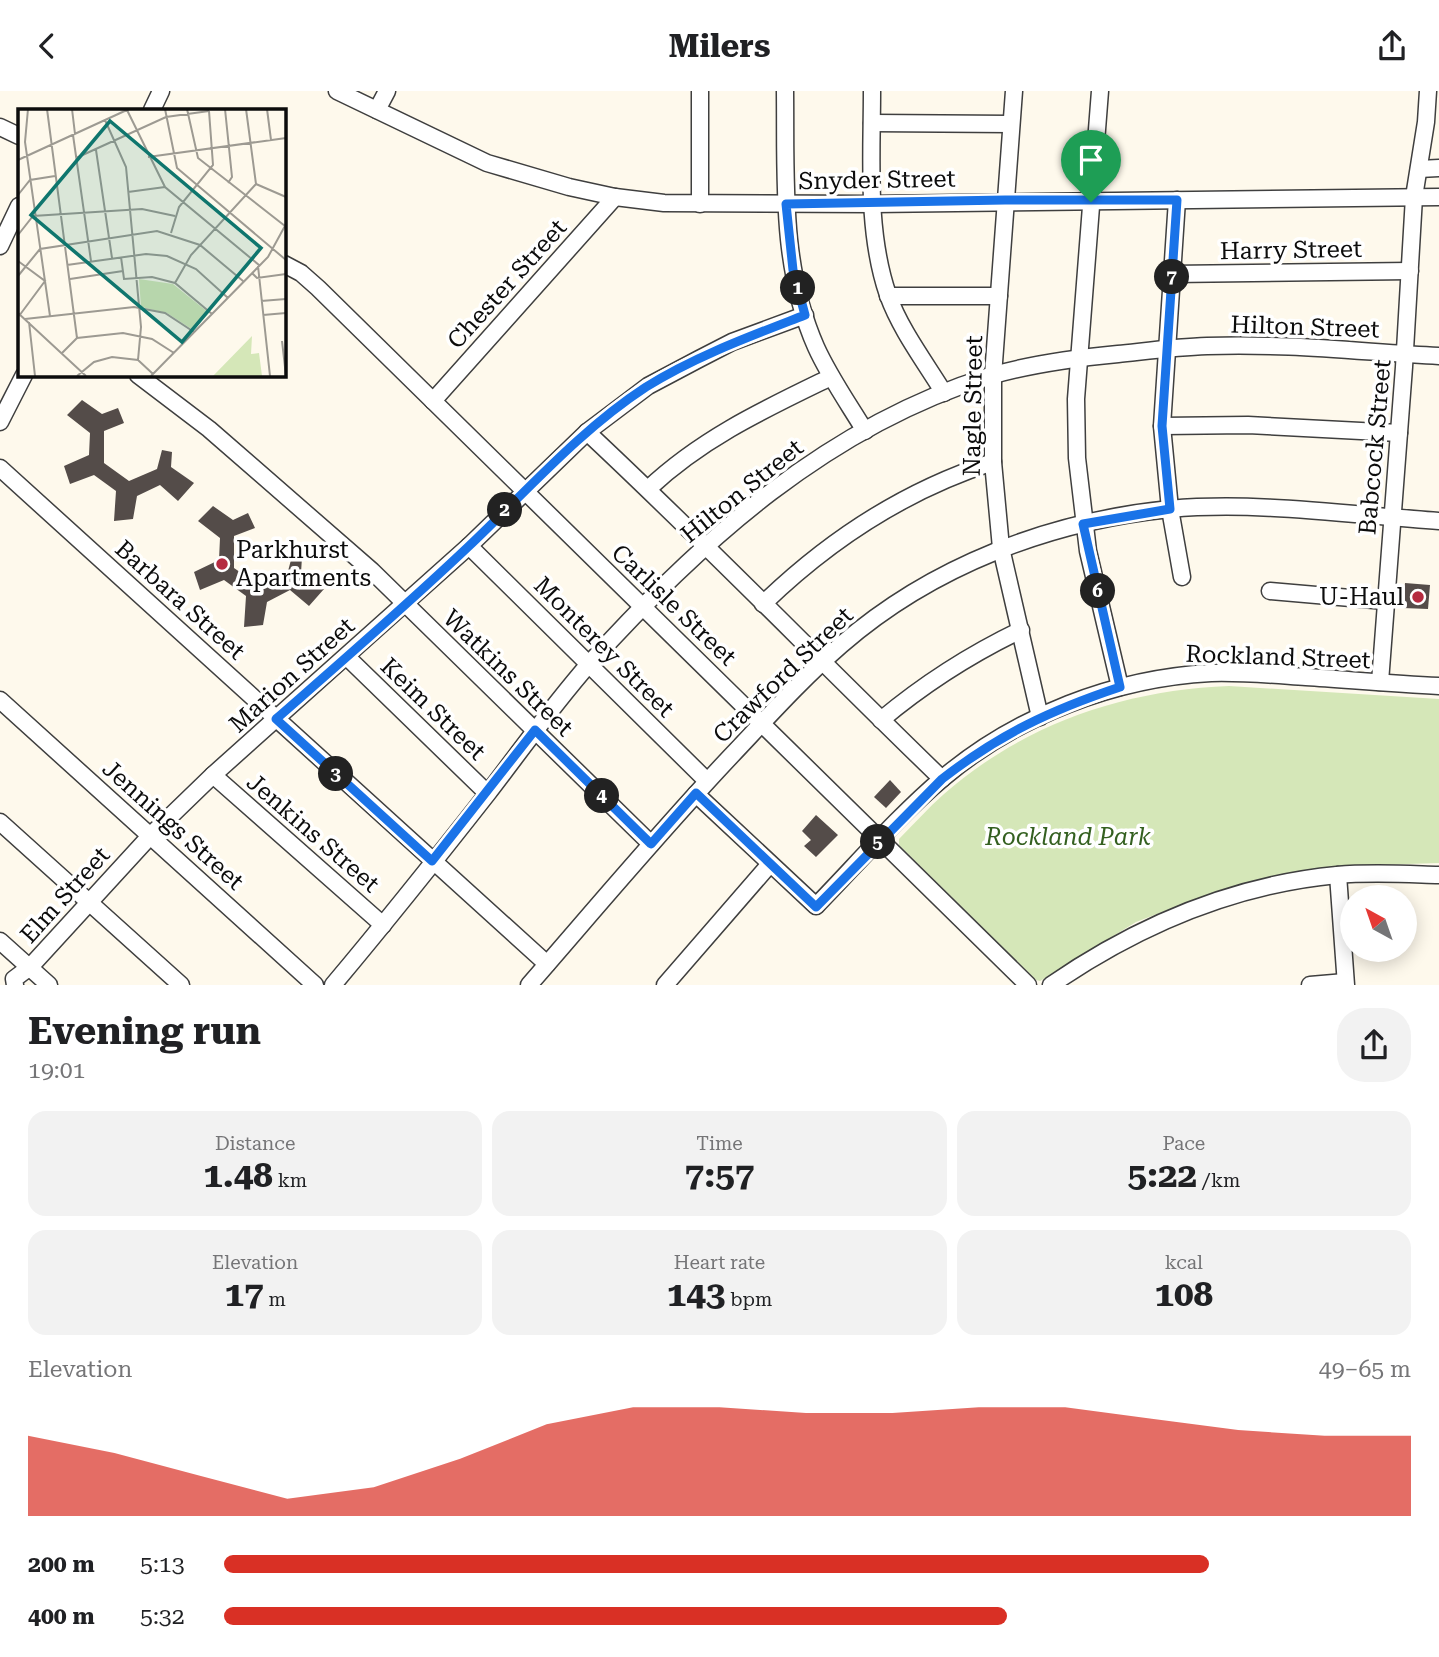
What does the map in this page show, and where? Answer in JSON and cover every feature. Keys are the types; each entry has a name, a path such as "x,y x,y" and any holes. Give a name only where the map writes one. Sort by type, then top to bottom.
{"street":[{"path":"152,109 161,91"},
{"name":"Snyder Street","path":"337,91 487,163 569,187 615,197 700,204 1439,197"},
{"path":"377,110 387,91"},
{"path":"700,91 700,204"},
{"path":"785,91 786,204 793,270 816,345 831,377 865,431"},
{"path":"872,91 873,204 878,250 888,296 944,393"},
{"name":"Nagle Street","path":"1014,91 993,376 993,463 1001,548 1040,717"},
{"path":"1100,91 1076,399 1077,458 1083,524 1120,687"},
{"name":"Babcock Street","path":"1380,683 1414,197 1428,91"},
{"path":"872,123 1012,124"},
{"path":"0,127 18,136"},
{"path":"1419,169 1439,168"},
{"name":"Chester Street","path":"433,401 615,197"},
{"path":"1177,200 1162,426 1170,509 1182,577"},
{"path":"0,246 18,208"},
{"name":"Carlisle Street","path":"285,265 301,273 318,288 1028,985"},
{"name":"Harry Street","path":"1172,274 1410,271"},
{"path":"888,296 999,296"},
{"name":"Marion Street","path":"151,835 213,775 469,546 587,432 648,386 732,342 805,315"},
{"name":"Hilton Street","path":"333,985 589,665 705,547 780,484 834,447 944,393 993,376 1080,358 1166,349 1246,346 1439,356"},
{"path":"0,422 23,376"},
{"name":"Watkins Street","path":"139,376 209,429 372,571 651,844"},
{"path":"648,489 692,451 719,434 831,377"},
{"path":"1162,426 1248,425 1399,433"},
{"path":"587,432 942,779"},
{"path":"763,604 796,572 853,530 945,480 993,463"},
{"name":"Barbara Street","path":"0,468 547,964"},
{"name":"Crawford Street","path":"529,985 702,787 822,663 860,629 950,572 1001,548 1083,524 1170,509 1258,509 1439,521"},
{"name":"Monterey Street","path":"469,546 589,665 770,864 816,907"},
{"path":"1270,591 1385,601"},
{"path":"881,720 948,670 1021,630"},
{"name":"Keim Street","path":"347,657 487,793"},
{"name":"Rockland Street","path":"816,907 942,779 987,746 1040,717 1120,687 1164,678 1212,673 1439,687"},
{"name":"Jennings Street","path":"0,700 315,985"},
{"name":"Jenkins Street","path":"213,775 383,925"},
{"path":"0,822 181,985"},
{"name":"Elm Street","path":"10,981 30,967 151,835"},
{"path":"665,985 770,864"},
{"path":"1310,985 1345,983 1338,875"},
{"path":"1051,985 1107,949 1170,917 1268,887 1338,875 1439,875"},
{"path":"0,941 49,985"}],"green space":[{"name":"Rockland Park","path":"1229,686 1439,699 1439,863 1345,866 1252,881 1217,891 1136,922 1040,981 899,845 899,839 927,810 975,769 1042,730 1114,703 1190,689"}],"building":[{"name":"Parkhurst Apartments","path":"82,400 102,414 118,408 124,423 104,431 104,463 129,481 157,469 162,450 172,452 171,467 194,483 178,501 160,485 137,496 133,519 114,521 116,491 94,475 70,484 64,466 89,455 90,433 67,415"},
{"name":"Parkhurst Apartments","path":"213,506 233,520 248,513 255,528 234,536 234,568 260,586 287,575 292,556 302,557 301,573 324,589 309,606 290,590 267,602 263,625 244,627 246,596 224,580 200,590 194,572 219,560 220,538 198,521"},
{"path":"1405,583 1430,585 1428,609 1403,608"},
{"path":"890,780 901,792 886,808 874,797"},
{"path":"816,815 838,835 816,857 804,846 811,840 802,831"}],"place":[{"name":"Parkhurst Apartments","path":"222,564"},
{"name":"U-Haul","path":"1418,597"}],"route":[{"path":"1005,200 1091,202 1177,200 1162,426 1170,509 1083,524 1120,687 1078,701 1012,730 962,763 880,840 816,907 696,793 651,844 535,730 432,861 276,719 469,546 587,432 627,400 648,386 732,342 805,315 793,270 786,204 1005,200"}]}
